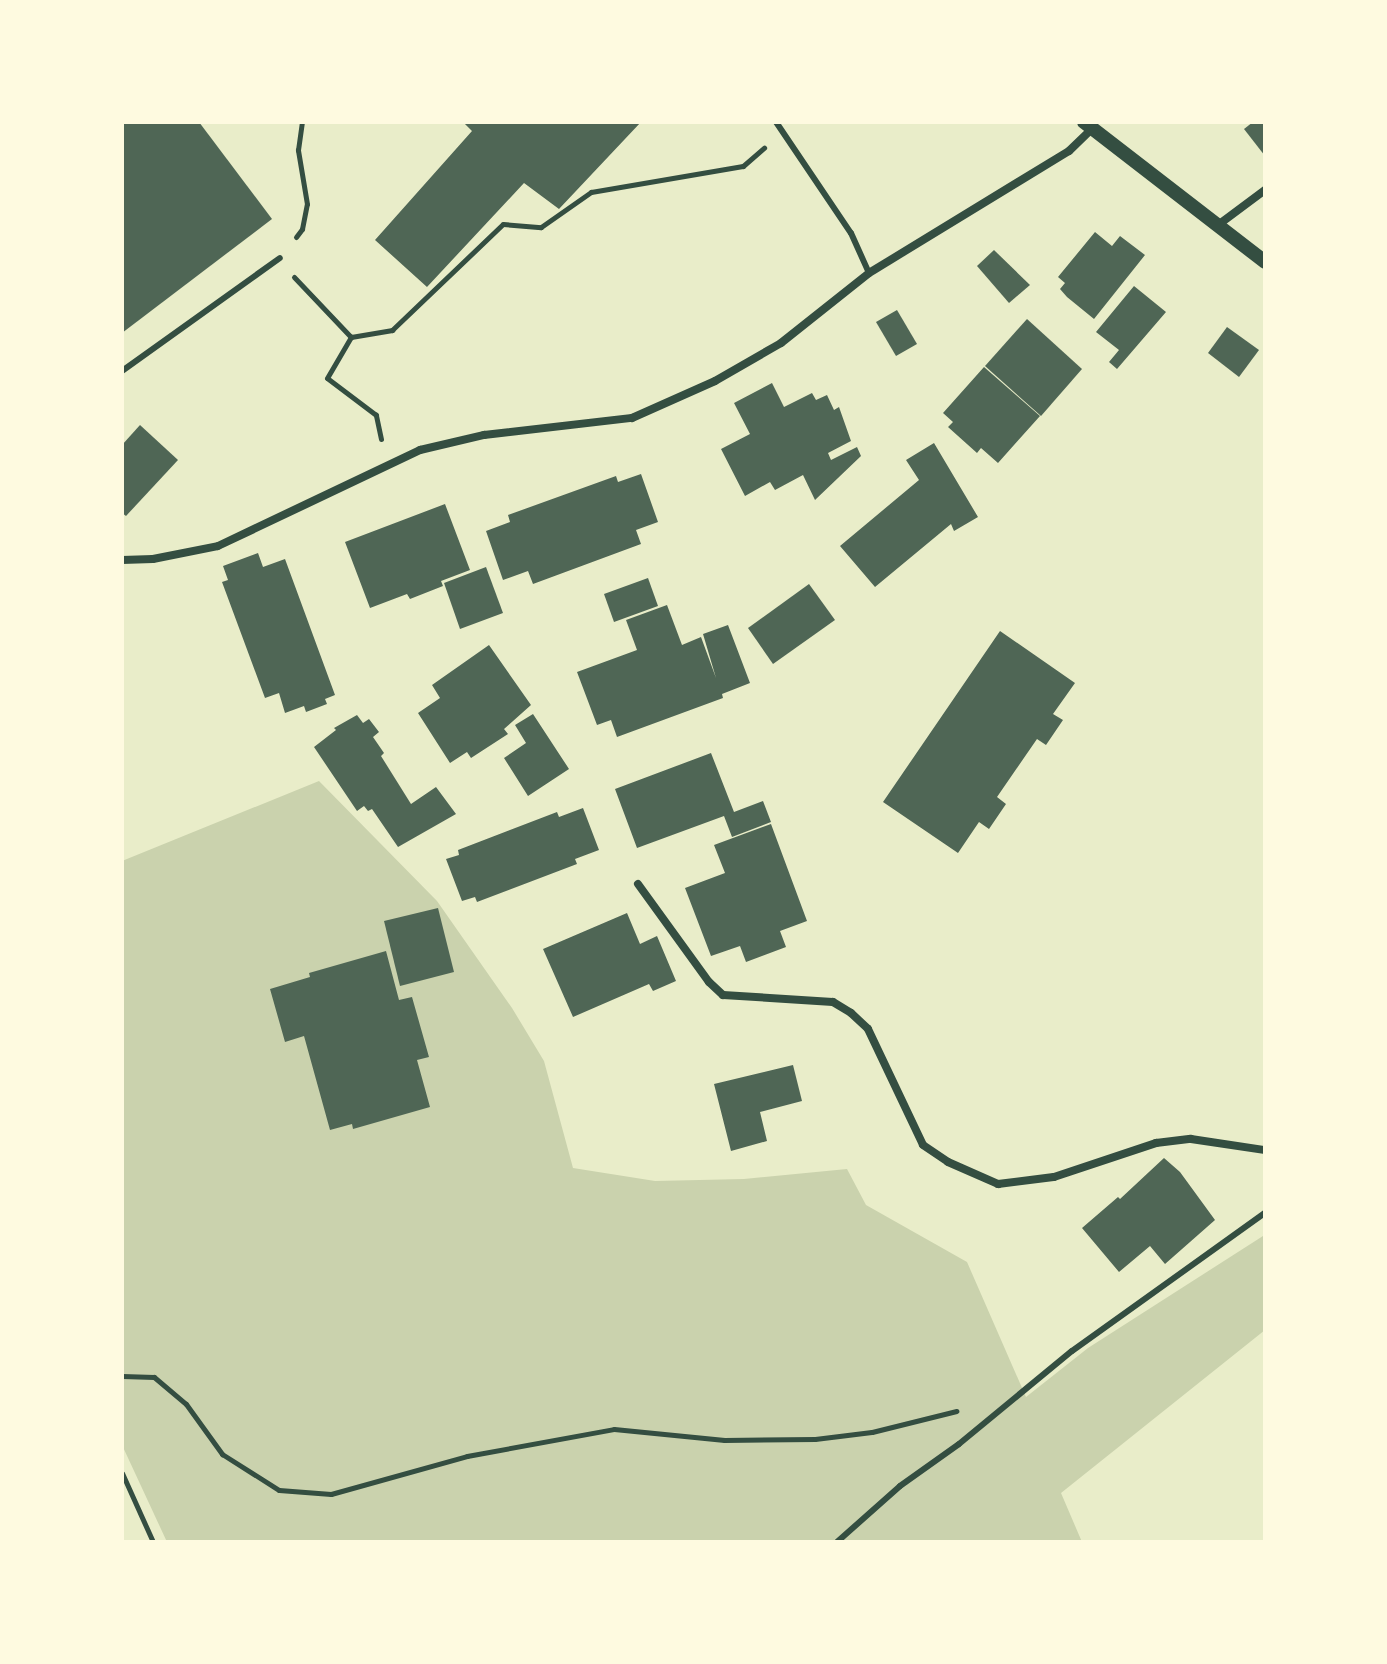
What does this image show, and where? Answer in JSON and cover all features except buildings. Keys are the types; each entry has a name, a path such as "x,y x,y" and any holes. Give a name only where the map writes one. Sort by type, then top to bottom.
{"street":[{"path":"122,560 153,559 218,546 420,450 484,435 632,418 715,381 781,343 869,273 1069,151 1087,126 1265,262"},
{"path":"1218,225 1265,190"},
{"path":"638,884 700,971 723,995 833,1002 851,1013 868,1029 923,1145 948,1162 998,1184 1054,1177 1156,1143 1191,1139 1265,1150"}],"lane":[{"path":"776,122 851,233 869,273"},
{"path":"122,371 280,258"},
{"path":"837,1542 900,1486 959,1444 1007,1402 1118,1316 1265,1213"}],"path":[{"path":"280,258 302,229 307,204 298,150 302,122"},
{"path":"387,467 376,415 327,378 351,337 392,330 503,224 541,227 591,192 743,166 761,149 788,140"},
{"path":"305,293 351,337"},
{"path":"122,1376 154,1377 186,1404 222,1454 279,1490 331,1494 467,1456 614,1429 724,1440 815,1439 872,1432 1007,1402"},
{"path":"122,1473 153,1542"}],"green space":[{"path":"319,781 437,901 512,1008 544,1061 573,1168 655,1181 744,1179 847,1169 866,1205 967,1262 1026,1397 1088,1348 1263,1236 1265,1330 1061,1493 1082,1542 167,1542 122,1445 122,861"}]}
